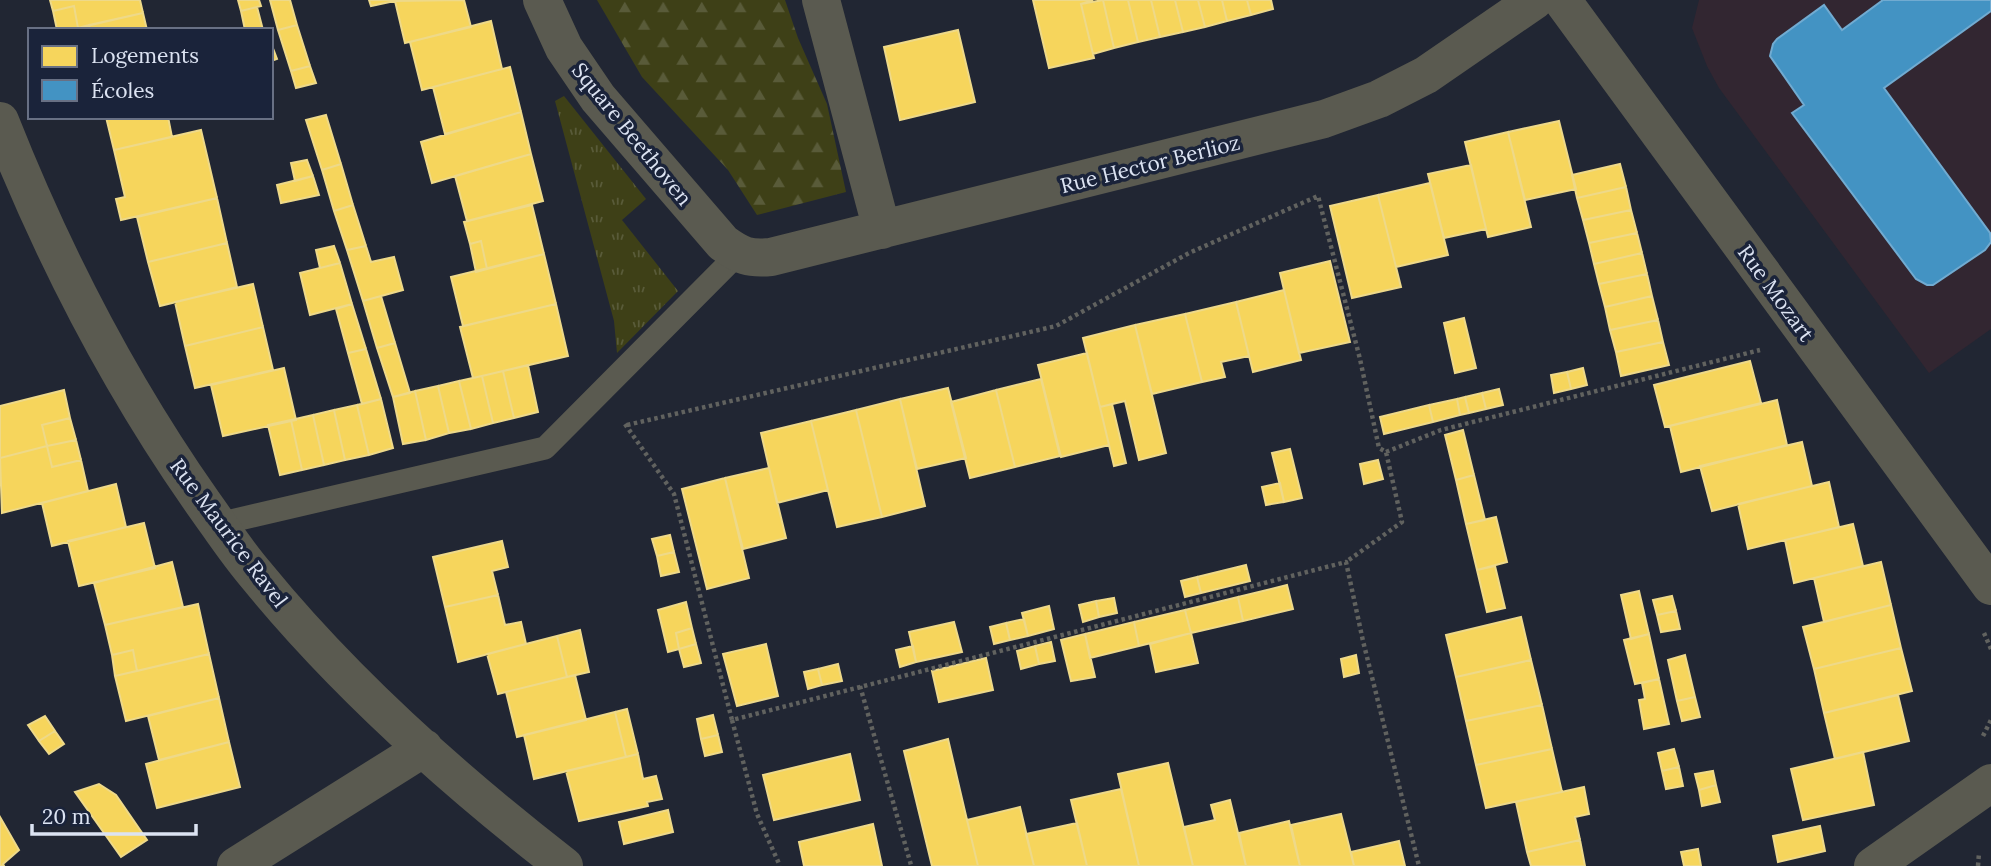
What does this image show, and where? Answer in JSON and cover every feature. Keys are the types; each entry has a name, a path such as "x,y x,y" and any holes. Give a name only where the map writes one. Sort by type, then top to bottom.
{"street":[{"name":"Square Beethoven","path":"542,0 565,48 598,98 708,227 738,254"},
{"path":"821,0 882,230"},
{"name":"Rue Hector Berlioz","path":"738,254 754,258 771,257 1287,130 1352,110 1426,75 1535,0"},
{"name":"Rue Mozart","path":"1562,0 1991,586"},
{"name":"Rue Maurice Ravel","path":"0,121 48,231 109,354 171,456 257,576 311,638 424,748 564,866"},
{"path":"236,866 424,748"},
{"path":"1873,866 1991,783"}],"lane":[{"path":"218,524 545,448 738,254"}],"path":[{"path":"626,426 1056,326 1189,253 1318,196 1360,359 1379,448 1386,452 1402,522 1346,562 732,720"},
{"path":"1386,452 1441,430 1773,347"},
{"path":"602,392 674,494 757,814 780,866"},
{"path":"1346,562 1419,866"},
{"path":"1977,624 1991,649"},
{"path":"860,686 911,865"}],"shaded area":[{"path":"1699,0 1991,0 1991,329 1929,373 1719,88 1692,28"}],"green space":[{"path":"597,0 785,0 798,38 827,104 846,192 757,215 728,170 642,77"},
{"path":"564,96 646,199 622,220 678,291 617,353 614,321 555,101"}],"building: Logements":[{"path":"50,0 140,0 143,13 78,28 74,6 53,11"},
{"path":"238,0 259,0 261,6 241,11"},
{"path":"270,0 290,0 297,25 278,30"},
{"path":"369,0 394,0 395,1 371,6"},
{"path":"464,0 471,27 405,43 395,1"},
{"path":"1033,0 1093,0 1081,4 1094,58 1049,68"},
{"path":"1103,0 1128,0 1138,42 1114,48"},
{"path":"1103,0 1114,48 1093,54 1081,4"},
{"path":"1128,0 1151,0 1160,37 1138,42"},
{"path":"1151,0 1175,0 1183,32 1160,37"},
{"path":"1175,0 1198,0 1205,27 1183,32"},
{"path":"1198,0 1222,0 1227,21 1205,27"},
{"path":"1222,0 1247,0 1251,15 1227,21"},
{"path":"1247,0 1271,0 1273,9 1251,15"},
{"path":"74,6 78,28 57,28 53,11"},
{"path":"257,7 262,28 245,28 241,11"},
{"path":"143,13 147,28 90,28 89,25"},
{"path":"491,21 502,69 422,90 410,42"},
{"path":"297,25 310,66 291,71 278,30"},
{"path":"958,30 975,102 900,120 884,47"},
{"path":"310,66 316,83 296,88 291,71"},
{"path":"510,67 521,112 445,134 433,87"},
{"path":"521,112 531,154 432,183 421,142"},
{"path":"326,115 341,164 322,170 306,120"},
{"path":"106,119 168,119 172,137 114,150"},
{"path":"1559,121 1576,189 1525,200 1508,132"},
{"path":"201,130 217,198 121,220 116,199 125,197 114,150"},
{"path":"1508,132 1531,227 1488,237 1465,142"},
{"path":"531,154 543,201 467,221 455,176"},
{"path":"307,160 313,176 295,181 291,163"},
{"path":"341,164 353,205 334,211 322,170"},
{"path":"1620,164 1626,187 1577,198 1572,175"},
{"path":"1471,165 1486,229 1444,238 1428,174"},
{"path":"313,176 319,195 281,203 277,185"},
{"path":"1430,183 1448,255 1396,267 1378,195"},
{"path":"1626,187 1631,210 1583,220 1577,198"},
{"path":"1378,195 1401,287 1352,298 1330,206"},
{"path":"217,198 227,243 148,262 137,217"},
{"path":"353,205 366,246 347,250 334,211"},
{"path":"532,205 544,254 487,269 481,241 470,244 464,222"},
{"path":"1631,210 1637,233 1589,243 1583,220"},
{"path":"1637,233 1642,253 1594,264 1589,243"},
{"path":"481,241 487,269 476,272 470,244"},
{"path":"227,243 237,287 160,306 148,262"},
{"path":"334,246 340,263 320,268 316,250"},
{"path":"366,246 371,262 394,257 403,290 363,301 347,250"},
{"path":"1642,253 1647,274 1599,284 1594,264"},
{"path":"544,254 556,304 463,326 451,277"},
{"path":"1330,261 1350,342 1299,353 1280,273"},
{"path":"340,263 352,304 310,315 300,273"},
{"path":"1647,274 1652,296 1605,307 1599,284"},
{"path":"253,284 263,327 185,346 175,302"},
{"path":"1284,290 1301,360 1253,372 1236,302"},
{"path":"381,296 395,343 377,348 363,301"},
{"path":"1652,296 1658,320 1610,330 1605,307"},
{"path":"1236,302 1249,356 1221,362 1225,377 1202,382 1185,314"},
{"path":"352,304 366,349 348,353 336,309"},
{"path":"556,304 568,356 473,378 460,327"},
{"path":"1185,314 1202,382 1152,394 1135,325"},
{"path":"1464,318 1476,368 1455,373 1444,323"},
{"path":"1658,320 1663,342 1616,352 1610,330"},
{"path":"1135,325 1166,453 1139,460 1125,401 1100,407 1083,338"},
{"path":"263,327 273,370 195,388 185,346"},
{"path":"1663,342 1669,365 1621,376 1616,352"},
{"path":"395,343 410,393 393,397 377,348"},
{"path":"366,349 381,399 362,404 348,353"},
{"path":"1087,353 1109,445 1061,457 1038,365"},
{"path":"1750,361 1761,403 1665,427 1654,385"},
{"path":"528,365 538,412 514,418 503,371"},
{"path":"284,368 296,420 223,436 211,385"},
{"path":"1583,368 1587,385 1571,389 1567,372"},
{"path":"503,371 514,418 493,423 482,376"},
{"path":"1567,372 1571,389 1554,393 1551,375"},
{"path":"482,376 493,423 471,429 459,381"},
{"path":"1041,379 1060,456 1015,467 996,390"},
{"path":"459,381 471,429 449,433 438,386"},
{"path":"438,386 449,433 426,440 415,391"},
{"path":"948,388 966,458 917,469 900,399"},
{"path":"1499,389 1503,405 1486,409 1482,393"},
{"path":"64,390 70,418 42,425 47,446 0,458 0,406"},
{"path":"996,390 1015,467 970,478 951,402"},
{"path":"415,391 426,440 403,444 393,397"},
{"path":"1482,393 1486,409 1469,413 1465,397"},
{"path":"1465,397 1469,413 1460,415 1457,399"},
{"path":"381,399 393,448 369,455 357,405"},
{"path":"900,399 925,506 882,517 856,410"},
{"path":"1457,399 1460,415 1433,422 1429,405"},
{"path":"1777,400 1787,445 1681,472 1670,426"},
{"path":"1112,404 1126,463 1114,466 1100,407"},
{"path":"357,405 369,455 345,460 334,410"},
{"path":"1429,405 1433,422 1384,434 1380,417"},
{"path":"334,410 345,460 324,465 313,415"},
{"path":"856,410 882,517 837,527 811,421"},
{"path":"313,415 324,465 302,470 291,420"},
{"path":"70,418 76,440 47,446 42,425"},
{"path":"291,420 302,470 280,475 268,425"},
{"path":"811,421 828,490 777,503 761,433"},
{"path":"1463,430 1474,475 1456,480 1445,435"},
{"path":"76,440 81,460 52,467 47,446"},
{"path":"1802,442 1812,486 1712,511 1700,466"},
{"path":"47,446 52,467 81,460 88,491 2,513 0,458"},
{"path":"1290,449 1302,498 1284,502 1272,453"},
{"path":"1378,460 1383,479 1364,484 1360,464"},
{"path":"769,468 786,538 743,549 725,478"},
{"path":"1474,475 1485,520 1466,524 1456,480"},
{"path":"725,478 749,578 707,589 682,489"},
{"path":"1829,482 1839,527 1748,549 1738,504"},
{"path":"1280,483 1284,502 1266,505 1262,487"},
{"path":"116,484 126,527 52,546 42,503"},
{"path":"1496,517 1507,562 1477,570 1466,524"},
{"path":"144,523 155,568 79,586 68,541"},
{"path":"1853,524 1863,566 1794,583 1785,540"},
{"path":"670,535 674,552 657,556 652,539"},
{"path":"502,541 508,567 492,571 498,595 445,607 433,557"},
{"path":"674,552 679,572 661,576 657,556"},
{"path":"172,562 183,607 105,625 94,583"},
{"path":"1881,562 1891,605 1824,622 1814,578"},
{"path":"1246,565 1250,581 1201,593 1197,577"},
{"path":"1495,566 1505,608 1487,612 1477,570"},
{"path":"1197,577 1201,593 1185,597 1181,581"},
{"path":"1287,585 1293,609 1243,621 1238,597"},
{"path":"1639,591 1649,634 1631,639 1621,595"},
{"path":"498,595 505,625 521,622 526,644 458,662 445,607"},
{"path":"1672,596 1676,611 1657,615 1653,600"},
{"path":"1238,597 1243,621 1191,633 1185,610"},
{"path":"1114,598 1117,613 1099,617 1096,601"},
{"path":"1096,601 1099,617 1083,622 1079,605"},
{"path":"686,602 692,628 676,633 679,649 668,652 658,610"},
{"path":"198,604 209,654 137,671 133,650 112,655 105,625"},
{"path":"1891,605 1901,648 1814,669 1803,627"},
{"path":"1049,606 1054,629 1028,636 1022,613"},
{"path":"1185,610 1191,633 1139,646 1134,622"},
{"path":"1676,611 1680,629 1661,632 1657,615"},
{"path":"1521,617 1531,660 1456,677 1446,635"},
{"path":"1024,619 1028,636 1010,640 1006,623"},
{"path":"954,622 962,652 916,662 909,632"},
{"path":"1134,622 1139,646 1090,658 1085,634"},
{"path":"1006,623 1010,640 994,644 990,627"},
{"path":"692,628 696,644 679,649 676,633"},
{"path":"580,630 589,672 567,677 557,636"},
{"path":"1191,633 1198,663 1156,672 1150,644"},
{"path":"1085,634 1095,677 1071,681 1061,640"},
{"path":"1649,634 1659,679 1635,684 1624,640"},
{"path":"557,636 567,677 498,694 487,654"},
{"path":"1051,642 1055,661 1039,664 1035,646"},
{"path":"696,644 701,663 684,667 679,649"},
{"path":"766,644 778,696 737,706 723,654"},
{"path":"913,646 916,662 900,667 896,650"},
{"path":"1035,646 1039,664 1021,669 1017,651"},
{"path":"1901,648 1912,691 1824,713 1814,669"},
{"path":"133,650 137,671 115,676 112,655"},
{"path":"209,654 219,698 126,721 115,676"},
{"path":"1356,655 1359,673 1344,677 1341,659"},
{"path":"1685,655 1695,697 1677,701 1668,660"},
{"path":"986,658 993,690 939,702 932,671"},
{"path":"1531,660 1542,705 1466,721 1456,677"},
{"path":"838,664 842,681 822,685 818,669"},
{"path":"818,669 822,685 808,689 804,672"},
{"path":"575,675 586,720 517,737 506,692"},
{"path":"1659,679 1669,724 1644,729 1639,700 1645,699 1642,683"},
{"path":"1898,695 1909,741 1835,759 1824,713"},
{"path":"1695,697 1700,717 1682,721 1677,701"},
{"path":"219,698 229,742 159,760 148,716"},
{"path":"1542,705 1552,749 1476,765 1466,721"},
{"path":"627,709 638,754 626,757 615,712"},
{"path":"615,712 626,757 534,779 524,735"},
{"path":"713,715 718,735 701,739 697,719"},
{"path":"45,716 55,731 39,741 28,725"},
{"path":"55,731 64,744 49,754 39,741"},
{"path":"718,735 722,752 705,756 701,739"},
{"path":"948,739 978,866 932,866 904,751"},
{"path":"229,742 240,787 157,808 146,764"},
{"path":"1552,749 1562,792 1486,808 1476,765"},
{"path":"1674,749 1679,767 1662,771 1658,753"},
{"path":"1863,752 1874,805 1803,820 1791,769"},
{"path":"638,754 643,779 656,776 662,799 647,802 648,806 579,821 566,771"},
{"path":"850,754 860,800 774,820 763,775"},
{"path":"1168,763 1193,866 1139,866 1118,774"},
{"path":"1679,767 1683,786 1666,789 1662,771"},
{"path":"1713,771 1716,785 1699,790 1695,774"},
{"path":"99,784 116,795 147,840 121,857 75,792"},
{"path":"1716,785 1720,802 1702,806 1699,790"},
{"path":"1584,787 1589,814 1575,817 1580,840 1527,852 1516,802"},
{"path":"1121,789 1139,866 1087,866 1071,800"},
{"path":"1230,800 1246,866 1193,866 1184,827 1215,820 1211,805"},
{"path":"1020,807 1034,866 978,866 967,820"},
{"path":"668,810 673,832 624,844 619,822"},
{"path":"1341,814 1354,866 1300,866 1291,825"},
{"path":"0,817 19,850 4,866 0,866"},
{"path":"1289,821 1300,866 1246,866 1239,833"},
{"path":"1077,823 1087,866 1034,866 1026,834"},
{"path":"873,824 882,866 804,866 799,842"},
{"path":"1820,826 1825,851 1778,862 1773,836"},
{"path":"1580,840 1585,866 1531,866 1527,852"},
{"path":"1399,841 1405,866 1354,866 1351,852"},
{"path":"1698,849 1701,866 1684,866 1681,852"}],"building: Écoles":[{"path":"1883,0 1991,0 1991,11 1884,88 1990,233 1991,242 1985,250 1933,285 1916,279 1792,113 1804,105 1770,56 1777,39 1824,5 1842,30"}]}
